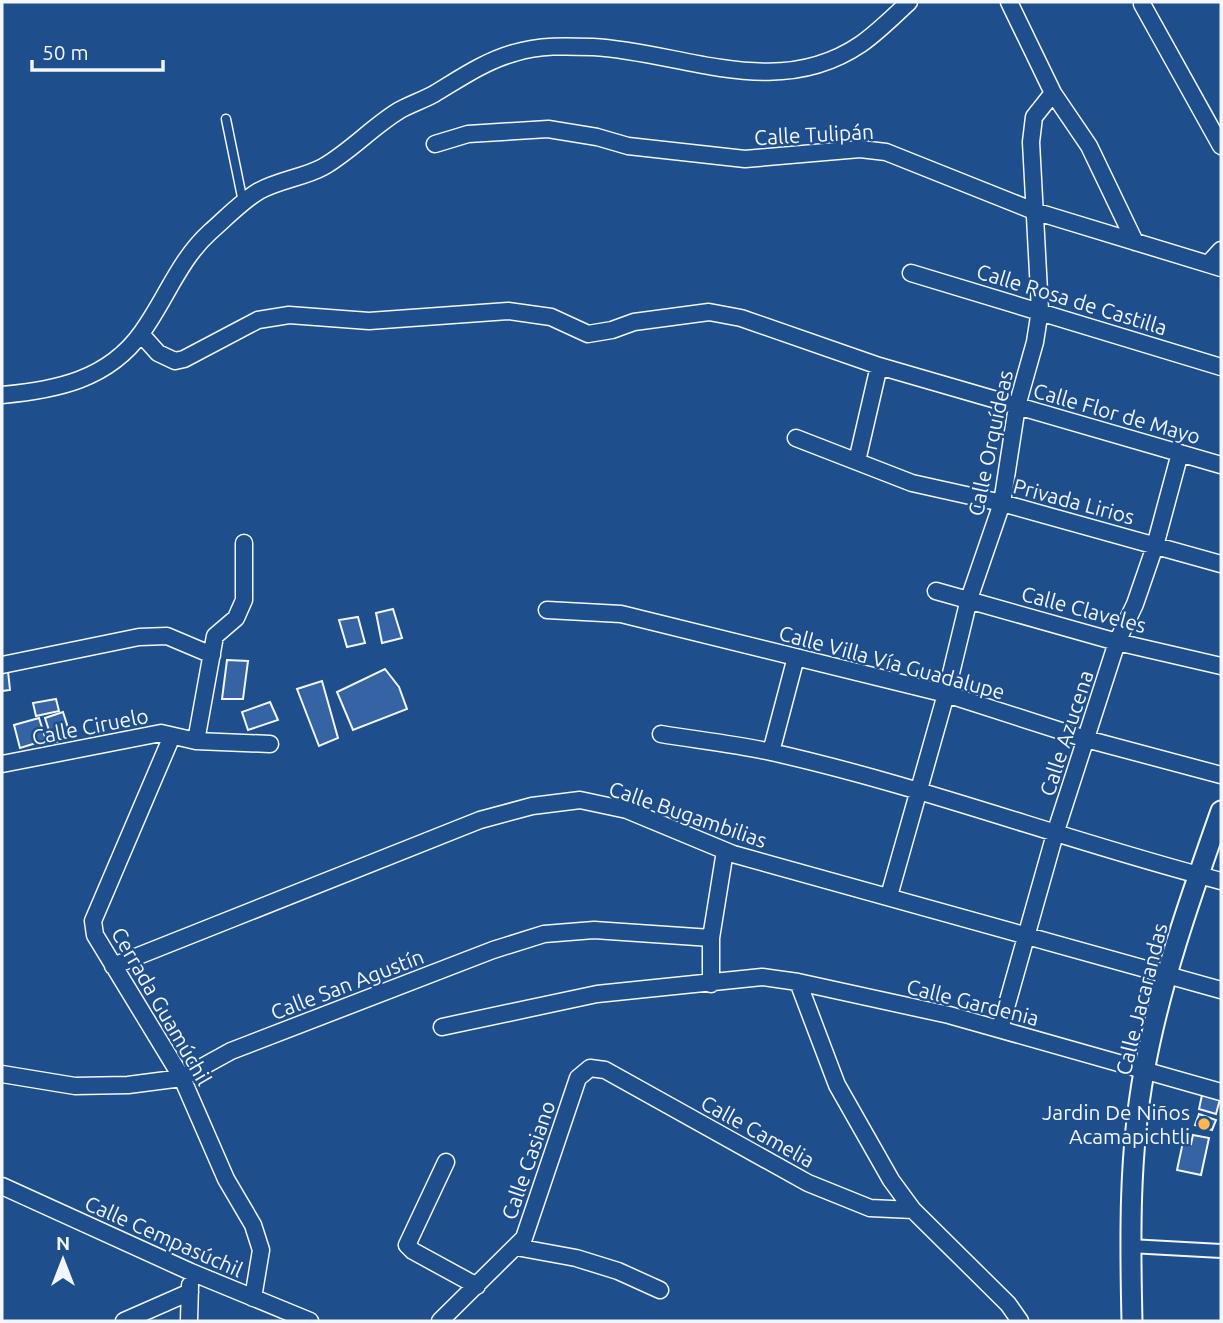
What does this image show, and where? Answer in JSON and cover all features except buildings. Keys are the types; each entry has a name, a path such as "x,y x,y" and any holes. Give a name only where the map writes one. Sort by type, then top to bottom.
{"street":[{"path":"2,395 44,391 77,382 113,362 141,334 185,258 208,233 257,192 322,168 400,110 476,69 514,53 554,45 608,48 718,69 761,73 799,70 838,56 861,44 909,2"},
{"path":"1009,2 1053,93 1089,146 1135,242"},
{"path":"1142,4 1221,146"},
{"name":"Calle Orquídeas","path":"889,897 946,694 969,599 1002,503 1017,406 1035,342 1040,310 1031,142 1034,117 1053,93"},
{"name":"Calle Tulipán","path":"435,144 468,134 548,129 597,137 628,146 745,159 860,149 886,152 1034,211 1214,266"},
{"path":"1214,266 1221,250"},
{"name":"Calle Rosa de Castilla","path":"911,273 1221,367"},
{"name":"Calle Flor de Mayo","path":"141,334 158,353 175,361 184,359 258,320 289,315 369,321 440,314 519,313 551,317 588,334 612,330 634,322 709,312 741,318 879,366 1221,465"},
{"path":"857,461 879,366"},
{"name":"Privada Lirios","path":"796,438 912,483 1002,503 1221,564"},
{"name":"Calle Azucena","path":"1000,1029 1055,834 1117,642 1135,604 1155,545 1180,453"},
{"path":"196,741 215,636 236,618 244,600 244,544"},
{"name":"Calle Claveles","path":"936,591 1117,642 1221,666"},
{"name":"Calle Villa Vía Guadalupe","path":"547,610 621,614 946,694 1086,739 1221,775"},
{"path":"2,665 139,637 167,636 212,655"},
{"path":"771,752 796,657"},
{"name":"Calle Ciruelo","path":"2,764 161,733 196,741 270,744"},
{"path":"661,734 771,752 918,791 1055,834 1221,881"},
{"name":"Cerrada Guamúchil","path":"172,736 93,921 95,934 113,966 182,1078 226,1179 253,1225 261,1250 260,1269 253,1298"},
{"name":"Calle Bugambilias","path":"113,966 480,820 532,806 580,800 626,810 725,851 1221,990"},
{"name":"Calle Jacarandas","path":"1132,1321 1130,1246 1133,1163 1144,1070 1167,975 1221,811"},
{"path":"711,984 711,938 725,851"},
{"name":"Calle San Agustín","path":"2,1074 75,1086 128,1085 182,1078 231,1052 493,950 544,934 594,930 711,938"},
{"name":"Calle Gardenia","path":"442,1027 597,994 762,978 798,982 1000,1029 1221,1092"},
{"path":"798,982 838,1085 891,1180 913,1210 1008,1304 1020,1321"},
{"name":"Calle Camelia","path":"590,1068 605,1070 808,1183 870,1208 913,1210"},
{"name":"Calle Casiano","path":"440,1321 524,1238 578,1078 590,1068"},
{"path":"446,1162 407,1245 413,1251 477,1286"},
{"name":"Calle Cempasúchil","path":"2,1186 191,1272 310,1321"},
{"path":"1130,1246 1221,1251"},
{"path":"516,1247 576,1258 618,1271 660,1290"},
{"path":"189,1321 191,1272"},
{"path":"124,1321 190,1292"}],"lane":[{"path":"226,119 243,204"}],"place":[{"name":"Jardin De Niños Acamapichtli","path":"1204,1124"}]}
